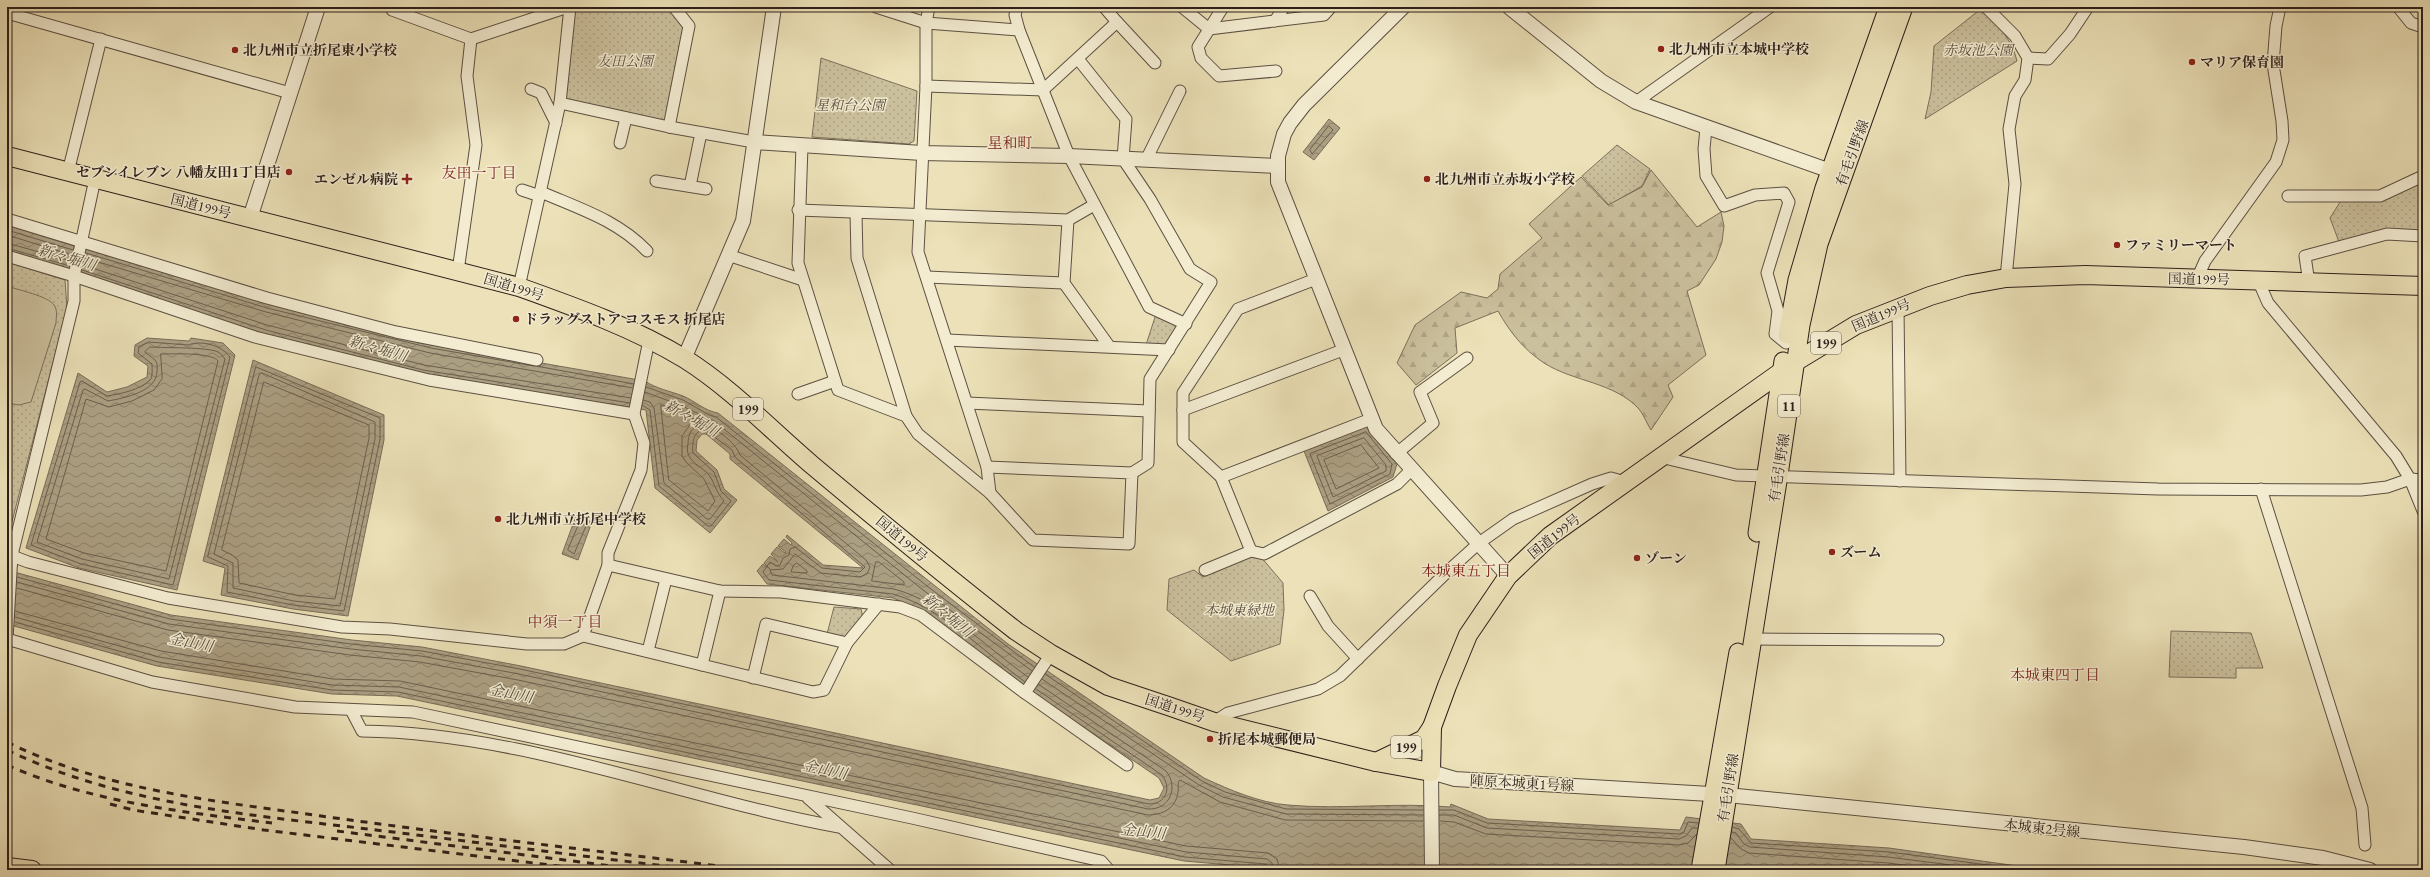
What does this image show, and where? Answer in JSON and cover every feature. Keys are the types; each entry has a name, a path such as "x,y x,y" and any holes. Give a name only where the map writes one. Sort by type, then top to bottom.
{"highway":[{"name":"国道199号","path":"7,156 519,287 572,306 649,340 684,359 712,378 812,465 951,580 1016,631 1047,660 1108,686 1214,722 1376,762 1431,772 1432,727 1468,635 1508,576 1550,536 1788,367 1856,325 1898,307 1967,285 2006,278 2085,275 2423,286"},
{"name":"199","path":"1376,762 1424,739 1432,727"},
{"path":"7,867 32,870"}],"main road":[{"name":"有毛引野線","path":"1700,870 1716,816 1752,639 1772,476 1788,367 1800,325 1837,174 1888,7"},
{"name":"有毛引野線","path":"1788,367 1786,343 1797,280 1824,188 1837,174 1904,7"},
{"name":"有毛引野線","path":"1720,795 1739,648 1772,476"},
{"name":"有毛引野線","path":"1716,816 1716,870"}],"street":[{"path":"250,218 318,7"},
{"path":"392,10 471,40 569,7 560,103 519,287"},
{"path":"669,127 688,26 674,7"},
{"path":"684,359 743,220 774,7"},
{"path":"876,7 926,23 1019,30"},
{"path":"930,7 926,23 926,86 918,214 918,252 987,467 990,493"},
{"path":"1016,7 1015,15 1019,30 1042,90 1069,156 1094,205 1149,307 1186,324"},
{"path":"1104,7 1155,63"},
{"path":"1182,7 1209,29 1324,15 1331,7"},
{"path":"1223,7 1198,47 1201,58 1218,76 1276,71"},
{"path":"1275,21 1284,7"},
{"path":"1403,7 1304,105 1284,134 1277,166 1278,182 1343,350 1376,429 1396,454 1508,576"},
{"path":"1636,102 1770,7"},
{"path":"1986,7 2015,36 2028,58 2025,80 2015,96 2009,129 2015,184 2006,278"},
{"path":"2028,58 2048,59 2070,34 2088,7"},
{"path":"2196,279 2205,261 2276,162 2282,140 2282,121 2273,64 2276,26 2280,7"},
{"path":"2398,7 2411,23 2423,27"},
{"path":"1514,9 1601,81 1636,102 1837,174"},
{"path":"7,13 290,93"},
{"path":"926,86 1042,90 1078,59 1117,22"},
{"path":"68,172 101,39"},
{"path":"458,271 476,145 467,76 471,40"},
{"path":"987,467 1132,473 1148,463 1148,411 1150,379 1211,282 1190,269 1124,158 1126,119 1078,59"},
{"path":"531,89 541,92 556,123"},
{"path":"1146,160 1180,91"},
{"path":"560,103 669,127 754,142 922,153 1124,158 1277,166"},
{"path":"620,143 626,118"},
{"path":"1706,128 1704,150 1706,176 1724,206 1755,195 1784,194 1789,202 1767,273 1778,311 1775,334 1786,343"},
{"path":"690,186 701,133"},
{"path":"802,146 798,210 798,263 838,390 906,416"},
{"path":"2288,196 2380,196 2423,176"},
{"path":"94,179 74,276 74,301 10,554 7,639 152,682 295,707 413,712 1101,861 1109,870"},
{"path":"656,181 706,189"},
{"path":"522,190 540,194 613,223 631,235 647,251"},
{"path":"798,210 1068,220 1094,205"},
{"path":"856,213 857,258 906,416 918,434 990,493 1034,540 1128,544 1132,473"},
{"path":"7,219 267,298 396,332 537,360"},
{"path":"1068,220 1064,283 1109,346"},
{"path":"2309,283 2304,256 2387,234 2423,236"},
{"path":"728,255 803,280"},
{"path":"7,256 74,276 255,337 429,380 634,414"},
{"path":"927,277 1064,283"},
{"path":"1251,551 1221,477 1182,442 1183,394 1238,309 1316,278"},
{"path":"2258,280 2268,303 2396,456 2410,479 2423,511"},
{"path":"1898,307 1900,480"},
{"path":"583,636 608,565 608,553 641,470 644,443 634,414 649,340"},
{"path":"947,340 1109,346 1169,350"},
{"path":"1183,410 1343,350"},
{"path":"1396,454 1434,423 1420,392 1467,358"},
{"path":"798,394 835,381"},
{"path":"967,403 1148,411"},
{"path":"1221,477 1371,419"},
{"path":"1660,457 1736,475 2158,489 2361,490 2387,487 2410,479 2423,480"},
{"path":"1205,570 1251,551 1264,554 1397,484 1411,470"},
{"path":"1214,722 1228,713 1318,689 1340,676 1448,571 1479,543 1513,519 1592,484 1611,478 1625,482"},
{"path":"2260,489 2362,808 2365,845"},
{"path":"10,554 28,562 168,598 342,627 390,629 527,644 564,644 583,636 813,692 824,690 847,643 879,604"},
{"path":"608,565 720,591 781,592 900,607 921,616 1025,693 1128,765"},
{"path":"648,651 666,579"},
{"path":"702,665 720,591"},
{"path":"1310,596 1328,626 1358,659"},
{"path":"753,678 766,624 847,643"},
{"path":"1752,639 1938,640"},
{"path":"1025,693 1047,660"},
{"path":"351,710 362,731 409,731 552,758 840,827"},
{"path":"1431,772 1432,870"},
{"name":"陣原本城東1号線","path":"1431,772 1455,779 1720,795"},
{"name":"本城東2号線","path":"1720,795 2244,847 2323,858 2370,870"},
{"path":"808,797 890,870"}],"green space":[{"name":"友田公園","path":"583,7 670,7 686,27 668,123 570,104 566,98 574,9"},
{"name":"赤坂池公園","path":"1982,8 2008,39 2017,61 1925,119 1931,92 1934,46"},
{"name":"星和台公園","path":"821,58 917,91 914,141 909,144 812,137"},
{"path":"1617,145 1650,169 1642,186 1609,205 1582,176"},
{"path":"1651,170 1697,227 1721,212 1724,226 1722,242 1716,259 1699,285 1687,291 1706,355 1668,385 1673,397 1651,430 1641,411 1629,400 1618,393 1556,369 1536,358 1518,340 1498,311 1455,328 1457,353 1416,385 1397,363 1415,325 1461,292 1487,298 1498,289 1500,274 1542,238 1529,224 1581,177 1608,205 1642,187"},
{"path":"2423,179 2423,231 2381,232 2339,242 2330,218 2342,199 2375,198"},
{"path":"7,262 65,280 67,308 7,541"},
{"path":"7,286 46,299 54,305 56,311 56,323 31,402 19,405 7,403"},
{"path":"1156,314 1176,323 1178,330 1164,346 1146,345"},
{"name":"本城東緑地","path":"1253,555 1261,557 1283,583 1284,610 1280,644 1231,661 1167,610 1169,579 1194,570 1203,577"},
{"path":"834,607 861,609 863,618 844,639 827,634"},
{"path":"2171,631 2251,633 2263,668 2236,668 2236,678 2169,677"}],"water":[{"path":"1329,119 1340,128 1314,160 1303,152"},
{"path":"7,225 74,246 432,344 645,381 659,388 683,396 713,412 718,413 1008,644 1204,778 1256,799 1277,804 1328,807 1410,805 1450,807 1451,804 1488,819 1680,830 1686,817 1741,824 1751,839 1889,848 2046,870 1288,870 1184,861 397,696 332,694 157,666 7,624 7,570 171,615 352,640 422,647 521,666 1150,800 1159,798 1164,788 1159,778 1022,685 926,612 893,598 767,584 757,571 763,564 771,570 764,563 770,556 778,562 771,554 777,547 785,553 786,552 778,546 784,539 791,545 792,543 786,537 787,535 823,565 863,568 730,459 730,454 706,434 702,434 697,440 696,451 717,470 724,489 737,500 710,533 655,488 646,410 422,374 265,334 91,276 7,251"},
{"path":"147,338 189,341 191,338 223,343 235,355 177,590 79,568 26,548 78,373 107,392 127,387 147,377 148,366 134,356 135,345"},
{"path":"253,360 384,415 384,440 348,616 293,609 221,595 225,568 203,561"},
{"path":"1368,426 1376,439 1397,464 1393,477 1328,511 1304,451"},
{"path":"576,516 592,522 578,560 562,554"}],"railway":[{"path":"7,742 82,772 121,783 201,799 428,830 751,870"},
{"path":"7,750 50,769 95,784 141,796 188,805 282,819 701,870"},
{"path":"7,765 39,778 104,797 170,810 272,823"},
{"path":"110,804 133,810 264,830 591,870"},
{"path":"337,831 643,870"}],"place":[{"name":"北九州市立本城中学校","path":"1661,49"},
{"name":"北九州市立折尾東小学校","path":"235,50"},
{"name":"マリア保育園","path":"2192,62"},
{"name":"セブンイレブン 八幡友田1丁目店","path":"289,172"},
{"name":"エンゼル病院","path":"407,179"},
{"name":"北九州市立赤坂小学校","path":"1427,179"},
{"name":"ファミリーマート","path":"2117,245"},
{"name":"ドラッグストア コスモス 折尾店","path":"516,319"},
{"name":"北九州市立折尾中学校","path":"498,519"},
{"name":"ズーム","path":"1832,552"},
{"name":"ゾーン","path":"1637,558"},
{"name":"折尾本城郵便局","path":"1210,739"}],"district":[{"name":"星和町","path":"1010,142"},
{"name":"友田一丁目","path":"479,172"},
{"name":"本城東五丁目","path":"1466,570"},
{"name":"中須一丁目","path":"565,621"},
{"name":"本城東四丁目","path":"2055,674"}],"water label":[{"name":"新々堀川","path":"67,257"},
{"name":"新々堀川","path":"378,348"},
{"name":"新々堀川","path":"692,418"},
{"name":"新々堀川","path":"948,615"},
{"name":"金山川","path":"191,642"},
{"name":"金山川","path":"511,693"},
{"name":"金山川","path":"825,769"},
{"name":"金山川","path":"1143,831"}]}
